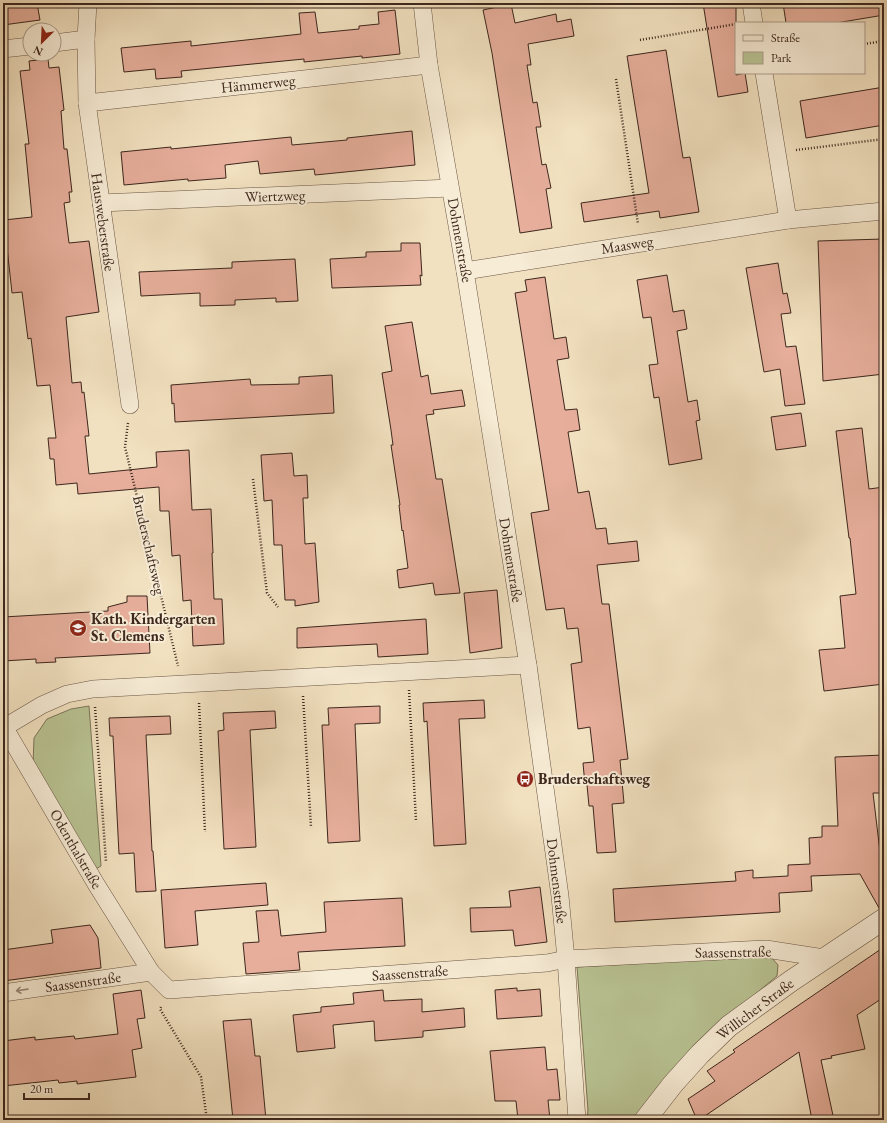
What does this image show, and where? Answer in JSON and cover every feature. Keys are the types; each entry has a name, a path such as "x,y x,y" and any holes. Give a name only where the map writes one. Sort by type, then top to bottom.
{"street":[{"name":"Hausweberstraße","path":"88,3 86,38 87,103 100,203 130,405"},
{"name":"Dohmenstraße","path":"422,3 429,65 465,270 528,665 560,896 566,959 576,1120"},
{"path":"751,3 754,22"},
{"path":"62,42 86,38"},
{"path":"3,49 22,47"},
{"name":"Hämmerweg","path":"87,103 429,65"},
{"path":"764,74 788,220"},
{"name":"Wiertzweg","path":"100,203 450,188"},
{"name":"Maasweg","path":"465,270 788,220 884,211"},
{"path":"4,726 42,705 67,694 94,690 528,665"},
{"name":"Odenthalstraße","path":"4,726 96,884 151,972"},
{"name":"Willicher Straße","path":"645,1120 673,1084 700,1054 729,1026 824,958 884,920"},
{"name":"Saassenstraße","path":"169,990 548,963 566,959 766,949 824,958"},
{"path":"151,972 169,990"},
{"name":"Saassenstraße","path":"3,993 151,972"}],"path":[{"path":"640,40 735,24"},
{"path":"865,44 884,41"},
{"path":"616,79 641,243"},
{"path":"777,153 884,139"},
{"name":"Bruderschaftsweg","path":"130,405 125,447 177,663 191,684 205,832"},
{"path":"253,479 267,594 278,607"},
{"path":"408,672 416,821"},
{"path":"302,678 311,827"},
{"path":"94,690 107,870 96,884"},
{"path":"169,990 160,1009 201,1077 207,1120"}],"green space":[{"path":"89,706 101,866 94,870 33,765 34,738 47,719 71,709"},
{"path":"747,957 771,957 778,965 777,976 723,1021 668,1077 633,1120 587,1120 588,1110 577,967"}],"building":[{"path":"3,3 37,3 40,20 3,25"},
{"path":"703,3 736,3 735,74 745,74 748,92 718,97"},
{"path":"783,3 884,3 884,15 842,22 786,22"},
{"path":"511,4 515,23 556,14 557,22 571,19 574,36 528,44 531,65 527,65 533,103 537,102 541,127 536,127 542,165 546,164 551,188 546,189 552,228 520,233 492,53 483,10"},
{"path":"395,10 400,54 304,62 304,59 181,71 182,77 156,79 155,69 124,72 121,48 191,41 191,46 301,34 299,13 315,12 318,33 359,29 359,26 379,24 378,12"},
{"path":"666,50 683,158 690,157 699,212 660,218 659,211 584,222 581,203 649,193 627,56"},
{"path":"29,62 48,62 49,68 59,67 64,110 61,111 64,149 67,149 72,192 69,192 70,202 64,203 69,243 89,241 99,312 66,317 72,383 81,382 82,393 84,392 89,436 85,436 89,474 157,467 156,452 189,450 192,510 211,509 214,599 222,599 224,644 193,646 191,600 183,601 180,555 172,556 169,511 160,511 159,487 78,494 77,483 56,485 54,459 50,459 48,438 56,438 50,385 37,386 31,338 28,339 22,292 12,293 4,220 32,217 25,144 29,144 20,71 30,70"},
{"path":"884,87 884,125 806,138 800,101"},
{"path":"412,131 415,165 315,175 314,169 260,174 258,161 225,165 226,178 188,181 188,179 124,185 121,152 171,147 171,149 291,137 292,145 347,140 347,138"},
{"path":"883,239 884,374 823,381 818,241"},
{"path":"401,243 420,243 422,276 420,275 421,285 332,288 330,259 366,257 366,252 401,251"},
{"path":"295,259 298,301 276,302 276,298 235,300 235,305 200,306 200,293 141,296 139,272 232,268 232,262"},
{"path":"778,263 783,294 787,293 791,313 781,314 786,347 796,346 805,404 785,406 780,369 764,372 746,268"},
{"path":"667,275 673,312 684,310 687,329 677,331 688,402 697,400 700,420 696,421 702,459 669,465 659,397 654,398 649,365 658,364 651,317 643,318 637,280"},
{"path":"545,277 554,339 566,337 569,358 557,360 565,410 577,409 580,430 568,432 578,493 589,491 596,529 606,528 608,544 637,541 639,561 597,565 602,604 609,604 628,759 620,760 624,803 612,804 616,852 597,853 593,806 589,806 583,763 594,762 590,727 578,729 571,664 582,662 578,628 567,629 564,608 546,610 531,513 549,510 515,293 527,291 525,280"},
{"path":"412,322 421,377 428,375 431,394 462,390 465,406 433,410 434,414 426,415 436,479 442,479 460,593 435,595 433,583 399,588 397,570 408,568 391,445 393,445 391,430 382,373 392,371 385,326"},
{"path":"332,375 334,413 175,422 171,385 250,379 251,385 299,384 299,377"},
{"path":"801,413 806,446 776,450 771,417"},
{"path":"862,428 869,489 884,487 884,684 824,691 819,650 845,648 840,596 856,594 836,431"},
{"path":"292,453 294,476 307,475 308,498 303,498 305,544 315,543 319,602 295,606 295,600 285,600 282,545 274,545 272,500 264,501 261,455"},
{"path":"497,590 502,648 470,653 464,593"},
{"path":"127,596 147,596 150,653 55,658 56,662 36,663 36,659 3,661 3,617 108,611 108,607 127,602"},
{"path":"426,619 428,654 378,657 377,644 297,648 297,628"},
{"path":"484,700 485,718 459,719 466,844 434,846 427,721 424,722 423,703"},
{"path":"380,706 380,723 355,724 360,841 328,843 322,725 329,725 328,708"},
{"path":"275,711 276,728 250,730 256,847 224,849 218,731 224,730 223,713"},
{"path":"170,716 171,734 146,735 152,851 156,891 136,892 134,853 119,854 113,736 110,736 109,718"},
{"path":"884,755 884,793 873,793 884,886 884,907 879,908 860,874 811,876 812,891 779,893 780,912 615,922 613,889 736,881 735,872 753,870 753,878 788,876 788,865 810,864 809,838 822,837 822,826 838,826 835,757"},
{"path":"266,883 268,905 195,911 198,945 165,948 161,890"},
{"path":"540,887 547,942 515,946 513,930 471,932 470,908 511,907 509,891"},
{"path":"402,898 405,946 298,952 300,970 246,974 243,943 259,942 256,911 278,910 281,936 326,932 324,902"},
{"path":"90,925 98,938 101,968 3,981 3,950 53,943 51,930"},
{"path":"884,947 884,997 857,1015 865,1049 831,1056 832,1058 821,1060 834,1120 812,1120 799,1052 697,1120 688,1099 715,1081 707,1071 735,1052 733,1050"},
{"path":"517,988 517,991 540,989 542,1016 497,1019 495,990"},
{"path":"141,990 145,1018 137,1019 142,1048 132,1050 136,1077 77,1084 77,1081 59,1083 58,1080 3,1086 3,1041 35,1037 35,1040 74,1036 75,1039 118,1034 113,994"},
{"path":"383,990 384,1001 422,999 422,1012 464,1008 465,1027 423,1031 423,1037 375,1041 374,1021 333,1025 335,1048 297,1052 293,1015 321,1012 321,1007 354,1004 353,993"},
{"path":"251,1019 255,1056 260,1056 266,1120 233,1120 223,1021"},
{"path":"545,1047 547,1070 557,1069 560,1100 548,1100 550,1120 518,1120 516,1101 495,1101 490,1051"}],"place":[{"name":"Kath. Kindergarten St. Clemens","path":"78,628"},
{"name":"Bruderschaftsweg","path":"525,779"}]}
